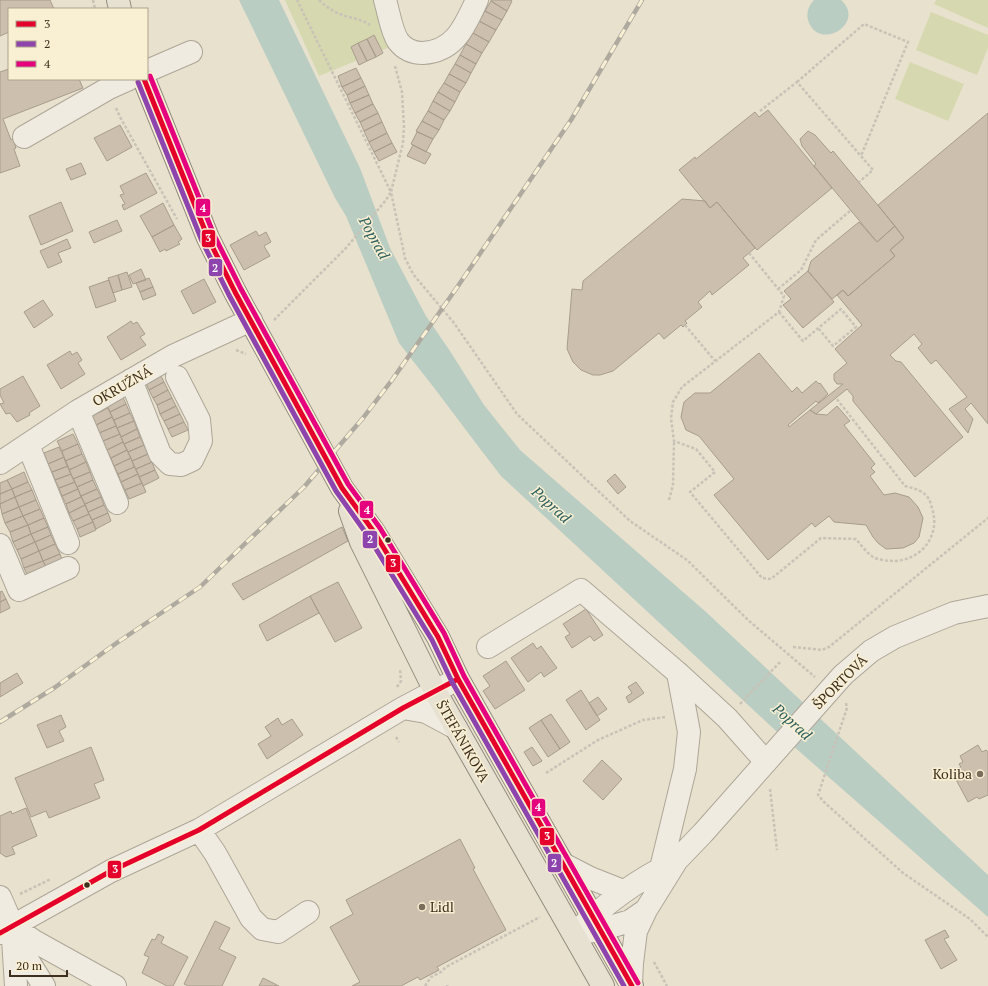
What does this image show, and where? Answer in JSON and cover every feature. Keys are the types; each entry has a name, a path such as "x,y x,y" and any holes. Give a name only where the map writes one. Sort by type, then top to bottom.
{"main road":[{"name":"ŠTEFÁNIKOVA","path":"144,80 208,238 235,292 260,322 342,488 410,662 435,691 603,986"},
{"name":"ŠTEFÁNIKOVA","path":"342,488 374,532 438,637 458,679 631,985"}],"street":[{"path":"385,0 383,29 410,51 417,53 442,48 456,38 477,0"},
{"path":"148,71 191,52"},
{"path":"24,137 109,88 127,80"},
{"name":"OKRUŽNÁ","path":"0,463 78,412 174,356 260,322"},
{"path":"131,380 160,454 170,464 181,465 192,460 201,441 199,420 177,377"},
{"path":"78,412 117,503"},
{"path":"28,445 68,544"},
{"path":"0,545 19,590 68,568"},
{"path":"488,647 581,590 678,673 770,758"},
{"name":"ŠPORTOVÁ","path":"669,864 770,758 821,686 889,640 954,613 988,606"},
{"path":"6,930 110,871 199,830 398,700 416,684 410,662"},
{"path":"631,985 636,931 669,864 685,769 689,732 678,673"},
{"path":"398,700 435,691 458,679"},
{"path":"398,700 426,712 456,728"},
{"path":"199,830 215,853 251,918 262,929 278,932 308,912"},
{"path":"563,864 590,878 623,891"},
{"path":"597,923 623,891 669,864"},
{"path":"9,896 6,930 16,986"},
{"path":"574,934 597,923 630,921 646,910"},
{"path":"6,930 44,986"},
{"path":"6,930 34,941 115,986"}],"path":[{"path":"297,0 391,192 405,258 414,274 454,323 517,414 630,521 687,560 748,620 821,686"},
{"path":"319,0 325,6 338,14 358,19 383,29"},
{"path":"760,111 797,82 864,24 908,42 861,156"},
{"path":"260,322 346,248 391,192 402,150 404,127 402,92 395,65"},
{"path":"797,82 873,170 860,182"},
{"path":"109,88 120,118 180,225"},
{"path":"778,289 801,270 816,240 850,210"},
{"path":"669,500 673,485 674,441 671,418 673,402 682,387 779,312 784,296 749,253"},
{"path":"779,312 803,341 841,309 856,327 833,346 819,328"},
{"path":"685,325 715,361"},
{"path":"674,441 696,449 715,472 690,492 762,578 771,579 821,538 856,539 874,558 890,561 903,561 916,555 928,544 933,531 934,515 929,499 917,489 905,486 836,398"},
{"path":"793,647 822,650 829,647 988,518"},
{"path":"738,705 781,661"},
{"path":"398,700 401,681 410,662"},
{"path":"847,708 818,795 903,873 970,919 988,937"},
{"path":"546,773 598,740 643,720 686,713"},
{"path":"772,800 777,850"},
{"path":"9,896 56,878"},
{"path":"426,986 431,978 441,972 446,966 540,917"},
{"path":"651,957 667,986"}],"green space":[{"path":"285,0 378,0 390,47 319,76"},
{"path":"936,0 988,0 988,28 934,4"},
{"path":"931,12 988,35 988,48 977,75 916,50"},
{"path":"910,62 964,84 948,121 895,99"}],"water":[{"name":"Poprad","path":"239,0 279,0 360,168 390,248 426,316 484,405 520,450 706,612 988,875 988,917 775,730 501,476 399,343 346,216 335,198"},
{"path":"814,0 841,0 847,9 848,17 845,25 838,31 830,34 821,34 813,30 807,15 809,7"}],"building":[{"path":"0,0 50,0 54,8 8,8 8,32 0,36"},
{"path":"491,0 510,0 512,1 507,11"},
{"path":"491,1 507,11 502,20 485,11"},
{"path":"485,11 502,20 496,30 479,21"},
{"path":"479,21 496,30 489,42 473,33"},
{"path":"473,33 489,42 482,53 466,44"},
{"path":"374,35 383,53 376,57 367,39"},
{"path":"367,39 376,57 367,61 358,43"},
{"path":"358,43 367,61 359,65 351,47"},
{"path":"466,44 482,53 476,64 460,55"},
{"path":"460,55 476,64 471,73 455,64"},
{"path":"455,64 471,73 466,83 449,74"},
{"path":"356,68 361,78 342,87 338,76"},
{"path":"8,69 8,80 79,80 83,88 3,119 11,140 13,139 16,148 14,149 20,166 0,173 0,72"},
{"path":"449,74 466,83 460,92 444,83"},
{"path":"361,78 365,86 347,95 342,87"},
{"path":"444,83 460,92 455,102 438,92"},
{"path":"365,86 369,95 350,103 347,95"},
{"path":"438,92 455,102 450,111 433,101"},
{"path":"369,95 373,104 355,113 350,103"},
{"path":"433,101 450,111 444,120 428,111"},
{"path":"373,104 378,113 360,122 355,113"},
{"path":"768,110 832,188 757,250 717,202 710,208 679,170 695,157 696,159 755,112 759,117"},
{"path":"428,111 444,120 439,130 422,121"},
{"path":"378,113 382,122 364,131 360,122"},
{"path":"988,113 988,424 971,403 965,409 973,419 968,433 949,409 967,397 936,360 931,364 918,348 922,344 914,334 890,355 896,361 901,362 963,437 915,477 853,401 853,396 847,389 816,414 810,410 843,384 837,384 834,380 834,374 847,363 835,349 862,325 837,295 843,290 848,296 895,256 890,250 904,238 878,205"},
{"path":"422,121 439,130 433,139 416,131"},
{"path":"382,122 387,133 369,142 364,131"},
{"path":"120,125 132,147 107,161 94,138"},
{"path":"808,131 815,135 831,153 833,151 895,226 877,242 814,166 816,164 802,146 800,139"},
{"path":"417,132 433,139 426,152 411,144"},
{"path":"387,133 392,143 374,152 369,142"},
{"path":"392,143 397,152 379,161 374,152"},
{"path":"413,145 431,154 425,164 407,156"},
{"path":"81,163 86,174 71,180 66,169"},
{"path":"146,173 157,193 124,210 122,205 125,204 120,195 124,194 120,186"},
{"path":"682,199 705,201 710,208 717,202 755,248 743,258 749,265 712,295 710,291 698,302 702,307 685,321 687,323 683,327 681,325 664,339 659,333 613,371 600,375 593,375 581,370 573,362 567,349 572,289 582,290 583,281"},
{"path":"61,202 73,231 41,245 29,216"},
{"path":"163,203 174,225 152,237 140,216"},
{"path":"117,220 122,231 94,243 89,232"},
{"path":"859,222 877,242 895,226 904,238 890,250 895,256 848,296 843,290 832,299 808,271 811,261"},
{"path":"174,225 182,239 178,242 180,244 166,251 165,249 160,252 152,237"},
{"path":"256,231 259,236 266,232 271,242 264,246 270,256 244,270 230,245"},
{"path":"67,239 71,248 58,253 62,262 48,268 40,251"},
{"path":"141,269 146,280 133,284 129,275"},
{"path":"808,271 834,302 803,328 783,305 791,299 784,291"},
{"path":"127,272 132,287 122,290 118,275"},
{"path":"118,275 122,290 113,293 108,278"},
{"path":"149,278 153,287 140,292 136,283"},
{"path":"204,279 216,302 193,314 181,291"},
{"path":"109,280 116,301 96,308 89,287"},
{"path":"153,287 156,295 143,300 140,292"},
{"path":"43,300 53,315 34,328 24,312"},
{"path":"131,321 133,324 137,322 145,334 140,337 146,345 121,360 107,337"},
{"path":"70,351 72,355 77,352 82,360 78,363 85,374 61,389 47,365"},
{"path":"759,353 792,392 797,387 802,393 816,381 819,384 820,383 828,394 818,403 816,401 788,425 789,427 810,410 816,414 827,415 837,406 850,421 844,425 875,464 871,468 875,472 870,476 884,495 895,493 909,497 918,507 923,518 919,537 914,543 903,548 886,549 873,537 866,525 834,522 829,516 815,527 812,523 768,560 714,495 734,479 699,436 686,430 681,417 684,402 695,393 710,393"},
{"path":"160,374 164,382 149,390 145,381"},
{"path":"23,376 40,406 29,413 30,415 17,422 10,413 6,414 0,404 4,403 0,395 0,389"},
{"path":"164,382 168,390 153,398 149,390"},
{"path":"168,390 172,398 157,405 153,398"},
{"path":"122,395 126,404 110,412 106,403"},
{"path":"172,398 176,406 160,414 157,405"},
{"path":"126,404 130,413 114,420 110,412"},
{"path":"176,406 180,414 164,421 160,414"},
{"path":"108,408 112,417 96,425 92,416"},
{"path":"130,413 134,421 117,428 114,420"},
{"path":"180,414 184,422 168,429 164,421"},
{"path":"112,417 116,426 99,433 96,425"},
{"path":"134,421 137,429 121,437 117,428"},
{"path":"184,422 188,430 172,437 168,429"},
{"path":"116,426 120,434 103,441 99,433"},
{"path":"137,429 140,437 124,444 121,437"},
{"path":"73,434 78,444 62,451 57,441"},
{"path":"120,434 123,442 107,450 103,441"},
{"path":"140,437 144,445 128,452 124,444"},
{"path":"123,442 127,450 111,458 107,450"},
{"path":"78,444 82,454 65,461 62,451"},
{"path":"144,445 148,454 132,461 128,452"},
{"path":"59,447 64,457 48,464 44,453"},
{"path":"127,450 131,458 114,466 111,458"},
{"path":"82,454 86,462 69,470 65,461"},
{"path":"148,454 152,462 136,469 132,461"},
{"path":"64,457 68,466 52,472 48,464"},
{"path":"131,458 134,467 118,474 114,466"},
{"path":"86,462 90,472 73,479 69,470"},
{"path":"152,462 155,470 139,477 136,469"},
{"path":"68,466 71,474 55,480 52,472"},
{"path":"134,467 138,474 121,482 118,474"},
{"path":"155,470 159,478 143,486 139,477"},
{"path":"24,472 28,482 12,489 7,480"},
{"path":"90,472 93,480 77,487 73,479"},
{"path":"71,474 75,482 59,488 55,480"},
{"path":"138,474 142,483 125,490 121,482"},
{"path":"615,474 626,487 618,494 607,481"},
{"path":"7,480 12,489 0,494 0,483"},
{"path":"93,480 97,489 81,496 77,487"},
{"path":"28,482 32,490 15,497 12,489"},
{"path":"75,482 78,489 62,496 59,488"},
{"path":"142,483 146,492 129,499 125,490"},
{"path":"12,489 15,497 0,504 0,494"},
{"path":"78,489 81,497 66,504 62,496"},
{"path":"97,489 101,497 85,504 81,496"},
{"path":"32,490 36,500 19,507 15,497"},
{"path":"15,497 19,507 2,514 0,504"},
{"path":"81,497 85,505 69,513 66,504"},
{"path":"101,497 104,505 88,512 85,504"},
{"path":"36,500 40,509 23,516 19,507"},
{"path":"85,505 89,514 73,521 69,513"},
{"path":"104,505 108,513 92,520 88,512"},
{"path":"19,507 23,516 5,523 2,514"},
{"path":"40,509 44,518 28,525 23,516"},
{"path":"108,513 111,521 96,529 92,520"},
{"path":"89,514 93,522 77,529 73,521"},
{"path":"23,516 28,525 10,532 5,523"},
{"path":"44,518 48,527 31,534 28,525"},
{"path":"93,522 96,530 80,537 77,529"},
{"path":"28,525 31,534 13,542 10,532"},
{"path":"48,527 51,535 35,542 31,534"},
{"path":"342,527 348,541 243,600 232,584"},
{"path":"31,534 35,542 17,550 13,542"},
{"path":"51,535 55,544 39,551 35,542"},
{"path":"35,542 39,551 21,559 17,550"},
{"path":"55,544 60,554 43,561 39,551"},
{"path":"39,551 43,561 24,568 21,559"},
{"path":"60,554 64,565 48,571 43,561"},
{"path":"43,561 48,571 29,579 24,568"},
{"path":"338,582 362,628 335,642 310,596"},
{"path":"2,591 6,599 0,602 0,592"},
{"path":"310,596 319,613 267,641 259,625"},
{"path":"6,599 10,608 0,613 0,602"},
{"path":"586,609 603,635 594,641 590,636 572,648 565,637 570,634 563,624"},
{"path":"533,643 537,649 541,646 557,668 544,677 541,672 528,682 511,658"},
{"path":"506,661 525,690 495,709 483,691 490,686 483,676"},
{"path":"17,673 23,683 0,697 0,683"},
{"path":"636,682 644,693 629,703 626,697 632,693 628,687"},
{"path":"581,690 600,720 586,730 566,700"},
{"path":"598,697 607,709 597,716 589,703"},
{"path":"551,714 570,742 560,749 541,720"},
{"path":"61,715 66,727 59,731 64,741 47,748 37,725"},
{"path":"278,718 282,725 292,719 303,735 267,759 258,744 271,736 265,727"},
{"path":"541,720 560,749 548,757 529,728"},
{"path":"978,745 982,752 986,750 988,752 988,795 979,799 977,797 968,802 952,772 961,767 959,764 963,762 960,756"},
{"path":"91,747 104,780 94,784 100,798 49,818 46,811 31,817 15,778"},
{"path":"532,747 542,761 533,766 524,752"},
{"path":"602,760 622,779 603,800 583,781"},
{"path":"26,808 37,836 12,847 15,854 6,857 0,853 0,816 11,811 12,814"},
{"name":"Lidl","path":"460,839 475,868 473,869 506,930 437,967 439,970 420,980 418,977 401,986 352,986 360,982 330,927 353,914 346,900"},
{"path":"215,921 230,928 219,949 236,957 222,986 188,986 184,984"},
{"path":"945,930 949,937 944,939 957,960 941,969 925,940"},
{"path":"158,934 164,937 161,943 188,957 173,986 167,986 142,973 149,957 144,955 152,939 155,940"},
{"path":"263,978 279,986 259,986"}],"railway":[{"path":"0,722 54,688 118,642 200,587 304,487 363,418 392,380 458,286 571,120 642,0"}],"transit line":[{"name":"4","path":"150,76 214,235 241,289 348,484 380,528 444,633 464,676 638,983"},
{"name":"3","path":"144,80 208,238 235,292 342,488 374,532 438,637 458,679 632,986"},
{"name":"2","path":"138,82 202,241 229,295 336,491 368,536 432,640 452,682 624,986"},
{"name":"3","path":"0,933 111,871 199,830 403,708 458,679"}],"place":[{"name":"Koliba","path":"980,774"},
{"name":"Lidl","path":"422,907"}]}
